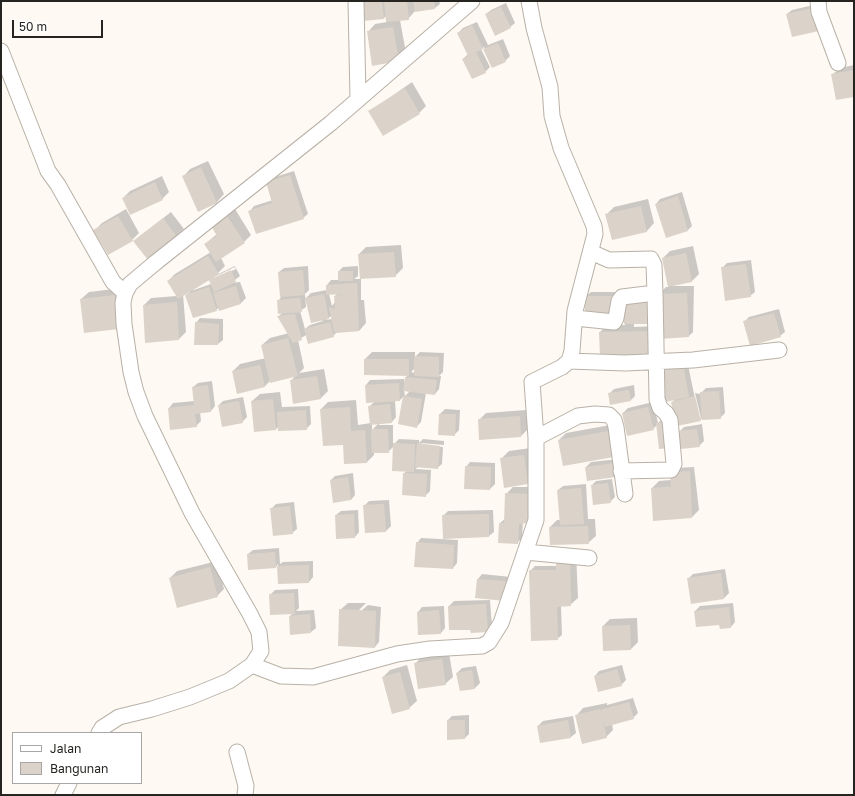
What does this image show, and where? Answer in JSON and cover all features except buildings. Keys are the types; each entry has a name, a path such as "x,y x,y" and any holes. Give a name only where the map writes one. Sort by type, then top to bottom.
{"street":[{"path":"356,1 358,99"},
{"path":"100,732 102,728 119,717 152,709 190,697 230,681 252,665 262,650 259,632 192,513 145,416 136,392 124,324 123,303 125,293 130,284 358,99 472,1"},
{"path":"252,665 281,676 312,677 397,654 430,649 482,646 489,642 501,623 536,520 536,438 532,382 562,367 569,360 572,351 575,318 595,234 594,226 559,142 552,116 550,87 534,28 529,1"},
{"path":"818,1 819,12 838,63"},
{"path":"1,51 48,172 58,185 113,282 125,293"},
{"path":"590,252 609,260 651,259 654,265 656,293 657,400 660,408 666,413 670,420 674,467 670,470 622,471"},
{"path":"575,318 614,322 622,297 656,293"},
{"path":"569,360 625,363 693,360 779,350"},
{"path":"536,438 568,419 578,416 609,415 614,420 616,427 625,494"},
{"path":"525,552 589,558"},
{"path":"237,752 246,786 245,795"},
{"path":"64,795 69,784"}]}
